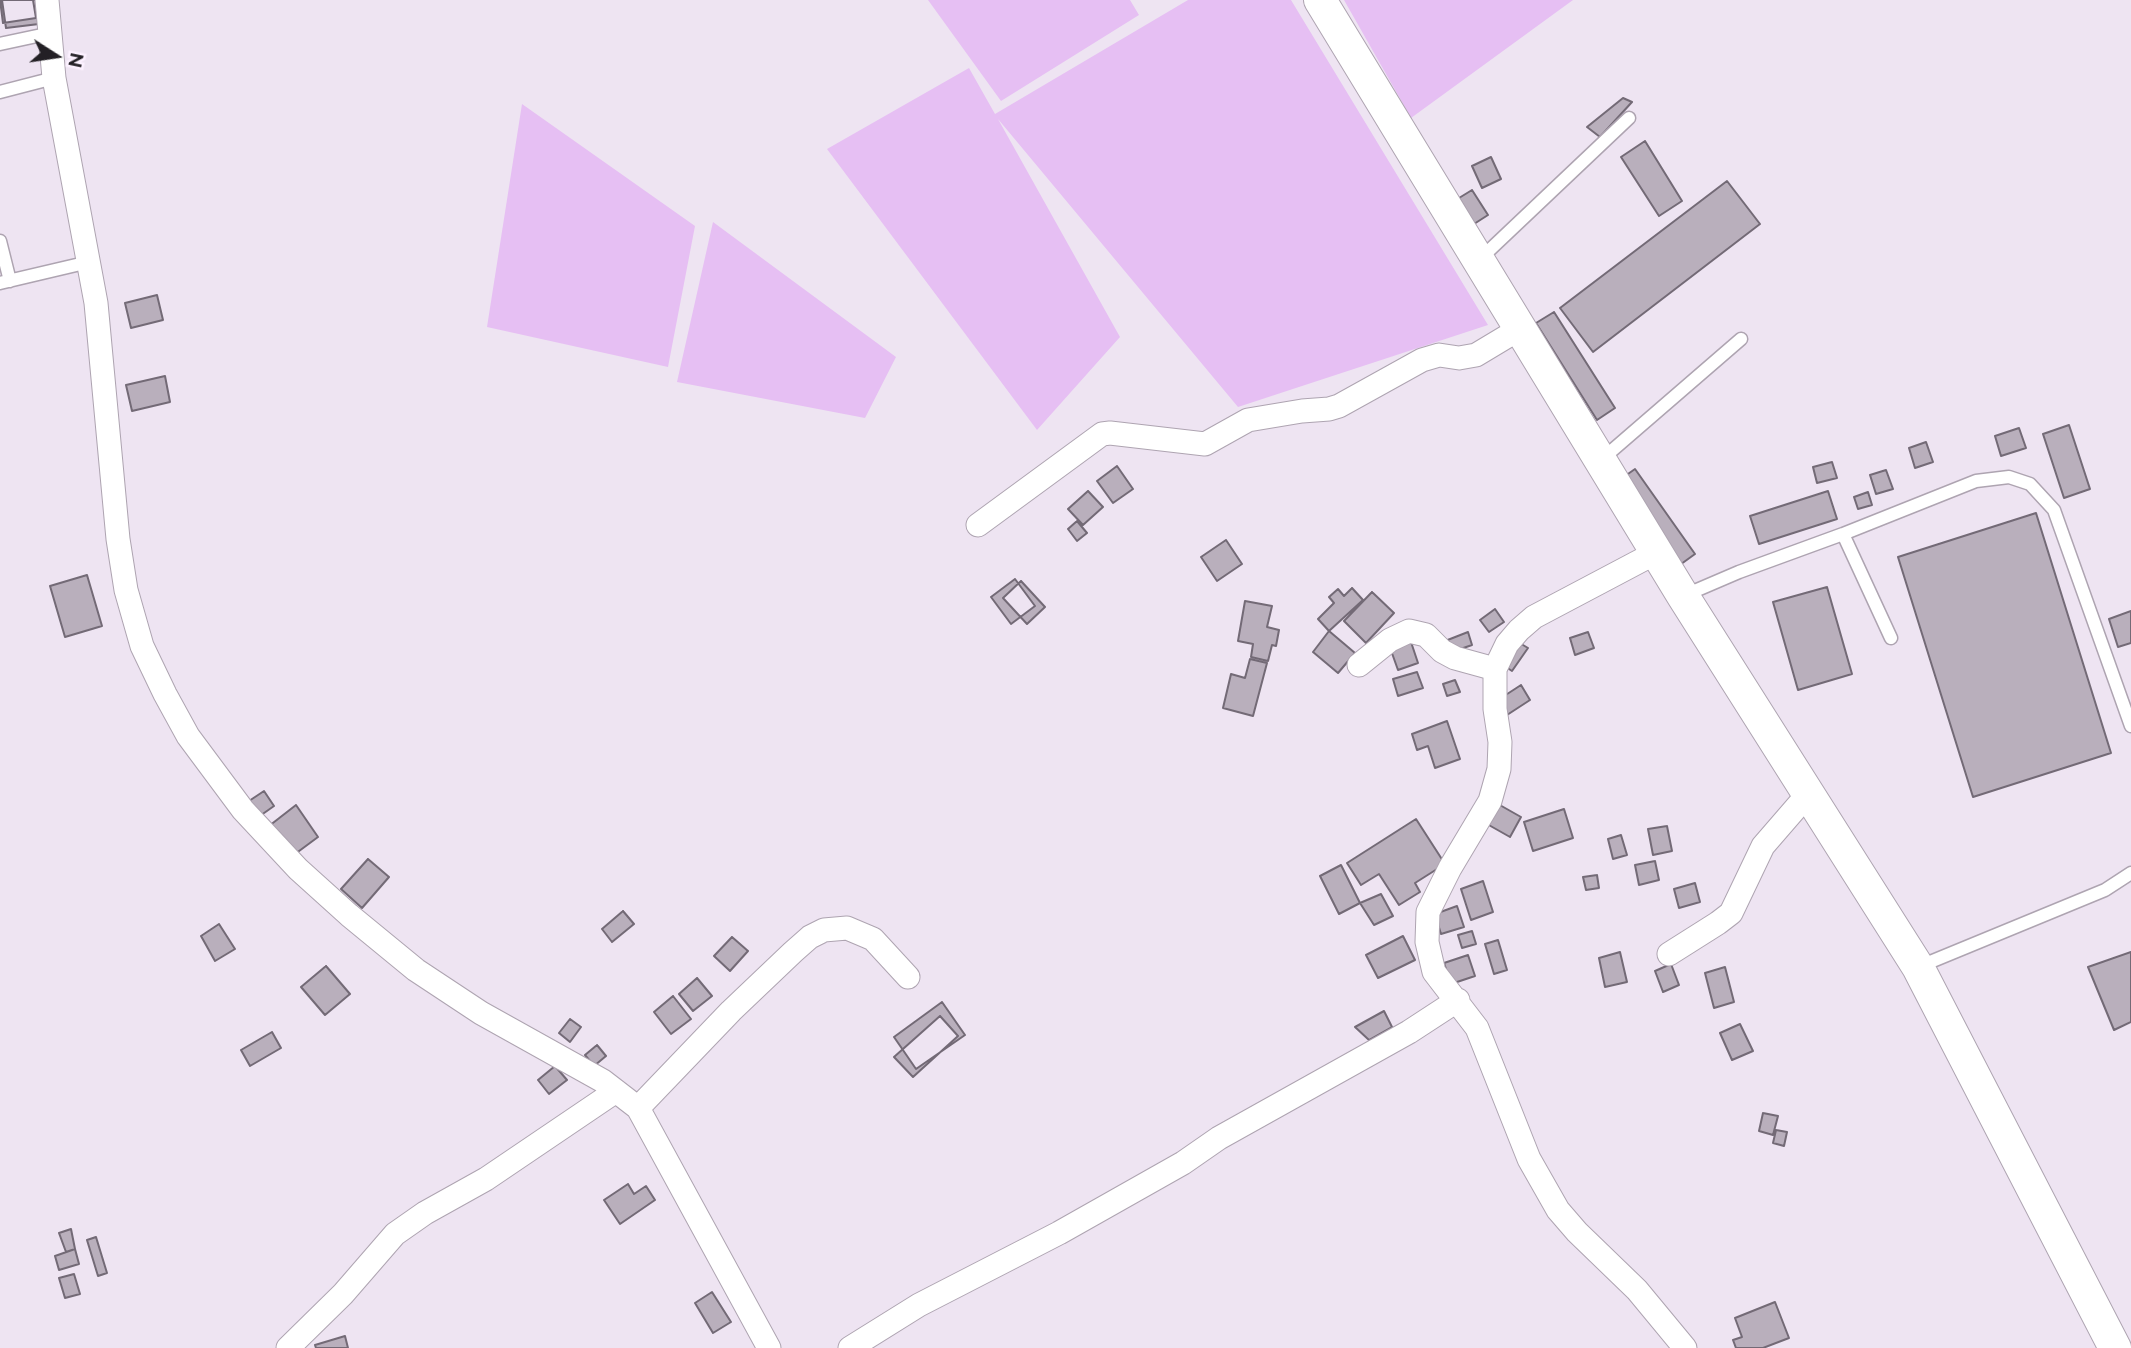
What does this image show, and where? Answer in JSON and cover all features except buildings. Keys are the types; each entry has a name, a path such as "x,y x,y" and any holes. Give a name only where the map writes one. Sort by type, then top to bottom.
{"street":[{"path":"47,0 54,78 96,303 118,539 126,590 142,646 188,736 243,810 298,869 349,915 416,970 481,1013 565,1058 638,1108 769,1348"},
{"path":"1320,0 1683,596 1919,967 2115,1348"},
{"path":"978,525 1102,434 1205,444 1248,420 1339,406 1422,360 1439,355 1469,358 1521,328"},
{"path":"1657,552 1534,617 1507,644 1495,669 1494,709 1500,742 1496,779 1490,800 1428,912 1427,942 1434,971 1477,1028 1530,1159 1558,1210 1577,1233 1637,1290 1685,1348"},
{"path":"1359,665 1390,640 1409,631 1426,635 1442,651 1455,658 1495,669"},
{"path":"1669,954 1731,913 1763,846 1808,794"},
{"path":"638,1108 775,968 810,937 824,930 847,928 873,939 908,977"},
{"path":"850,1348 919,1305 1059,1233 1183,1163 1219,1138 1409,1032 1458,1000"},
{"path":"288,1348 343,1294 395,1234 425,1213 486,1179 616,1091"}],"lane":[{"path":"0,44 51,33"},
{"path":"0,92 54,78"},
{"path":"1479,260 1629,118"},
{"path":"0,241 5,282 89,262"},
{"path":"1601,460 1741,339"},
{"path":"1683,596 1976,481 2010,477 2030,484 2054,510 2131,726"},
{"path":"1843,534 1891,638"},
{"path":"1919,967 2105,890 2131,873"}],"shaded area":[{"path":"928,0 1130,0 1139,15 1001,101"},
{"path":"1188,0 1291,0 1488,325 1238,407 998,119 1120,337 1037,430 827,149 969,68 995,114"},
{"path":"1344,0 1573,0 1411,118"},
{"path":"522,104 695,226 668,367 487,327"},
{"path":"713,222 896,357 865,418 677,382"}]}
